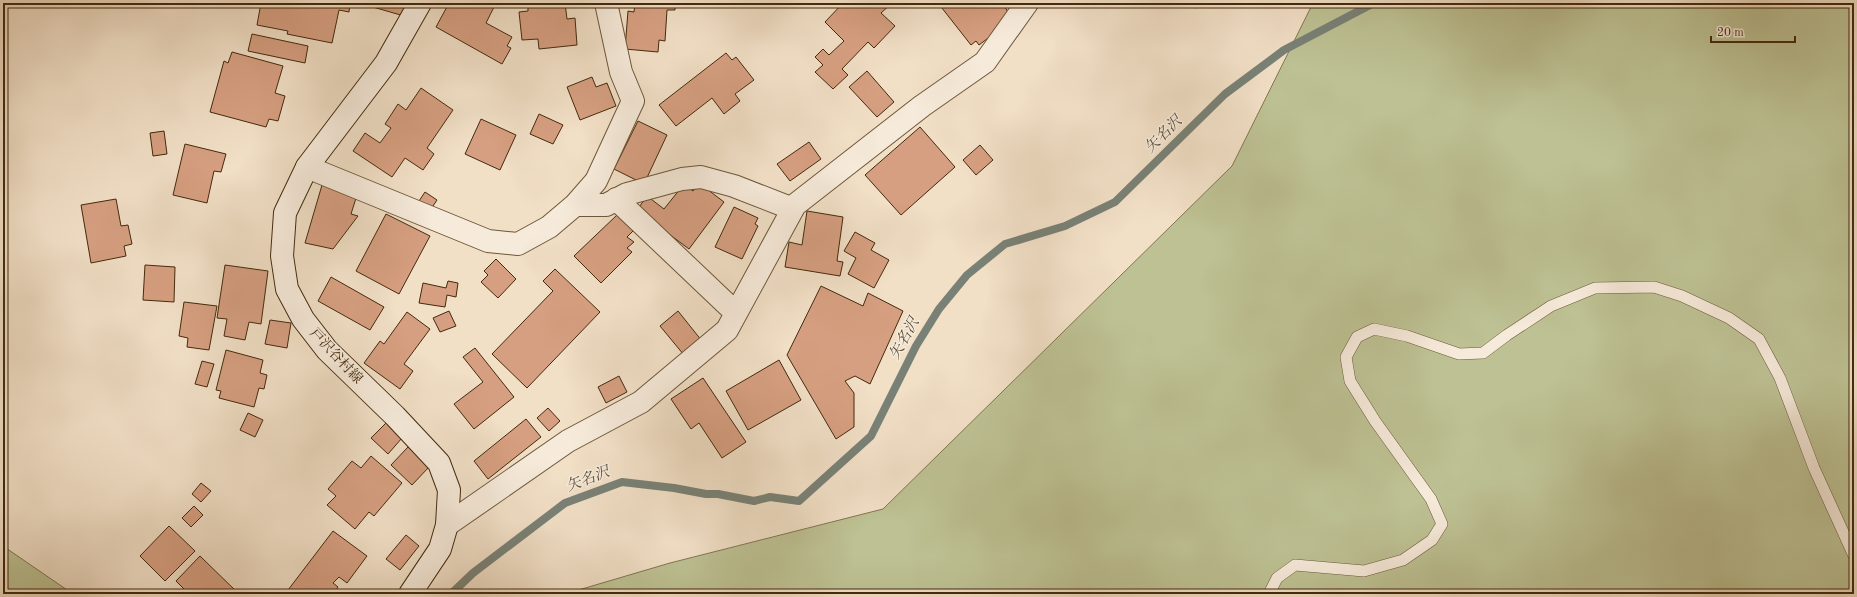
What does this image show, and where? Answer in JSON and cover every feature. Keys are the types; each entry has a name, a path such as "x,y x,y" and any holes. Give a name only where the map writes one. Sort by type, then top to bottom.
{"street":[{"name":"戸沢谷村線","path":"410,594 440,549 447,525 449,490 439,463 395,416 327,350 303,319 287,289 282,256 285,213 307,167 386,63 420,3"},
{"path":"307,167 488,241 518,244 549,227 575,205 596,181 633,101 621,72 606,3"},
{"path":"447,525 568,440 641,402 727,330 795,205 922,106 985,62 1027,3"},
{"path":"575,205 606,204 627,194 682,179 701,177 734,186 793,209"},
{"path":"616,199 736,313"}],"lane":[{"path":"1268,594 1277,578 1295,565 1364,571 1402,560 1432,540 1442,524 1431,499 1375,421 1350,381 1346,357 1357,337 1374,329 1407,336 1459,354 1483,354 1507,335 1551,306 1595,288 1654,288 1682,296 1728,318 1759,339 1780,378 1814,468 1854,556"}],"green space":[{"path":"1313,3 1854,3 1854,594 572,594 575,591 670,563 883,509 1232,166"},
{"path":"3,546 73,594 3,594"}],"building":[{"path":"261,3 350,3 349,12 339,10 332,43 287,34 288,31 257,25"},
{"path":"367,3 408,3 404,16 366,5"},
{"path":"449,3 496,3 486,23 512,37 507,46 511,48 502,64 436,27"},
{"path":"528,3 565,3 567,19 575,18 577,45 539,49 538,39 522,40 519,12 528,11"},
{"path":"635,3 675,3 675,10 667,10 665,41 659,40 658,52 625,49 628,11 634,12"},
{"path":"843,3 892,3 881,13 895,26 874,48 868,42 842,69 848,75 833,89 815,72 823,65 815,57 823,49 829,55 844,41 825,22"},
{"path":"938,3 1002,3 1013,19 979,45 976,41 971,45"},
{"path":"1186,3 1199,3 1197,8"},
{"path":"252,34 308,46 305,63 248,51"},
{"path":"232,52 283,66 275,93 285,96 278,121 269,119 266,127 210,112 224,61 228,63"},
{"path":"726,53 732,60 736,57 754,80 735,94 740,101 724,114 712,98 676,126 659,105"},
{"path":"867,71 894,102 877,117 849,87"},
{"path":"592,77 596,87 607,83 616,106 580,120 567,87"},
{"path":"421,88 453,110 427,148 434,154 423,170 405,158 392,177 353,151 365,133 380,143 391,128 385,124 398,104 406,110"},
{"path":"539,114 563,125 553,144 530,134"},
{"path":"481,119 516,135 500,170 465,154"},
{"path":"638,121 667,135 644,184 614,169"},
{"path":"920,127 955,167 901,215 865,175"},
{"path":"164,131 167,154 153,156 150,133"},
{"path":"809,142 821,159 790,181 777,164"},
{"path":"185,144 226,154 221,172 214,171 207,203 173,195"},
{"path":"980,145 993,160 976,175 963,160"},
{"path":"699,183 724,202 689,249 637,210 647,196 664,209 684,184 693,191"},
{"path":"322,185 357,195 351,214 358,216 333,249 305,243"},
{"path":"425,192 437,200 429,212 417,204"},
{"path":"116,199 121,226 128,225 132,244 124,246 126,256 91,263 81,205"},
{"path":"734,207 758,218 755,224 758,226 742,259 715,247"},
{"path":"807,211 843,217 837,261 843,262 840,276 785,267 789,242 802,245"},
{"path":"386,214 430,236 399,294 356,271"},
{"path":"617,215 633,231 627,237 634,242 627,248 632,252 601,283 574,256"},
{"path":"855,232 875,243 871,250 889,260 874,288 848,274 856,258 844,251"},
{"path":"496,259 516,279 498,298 481,282 488,275 484,271"},
{"path":"145,265 175,267 174,302 143,300"},
{"path":"225,265 268,271 261,324 249,322 245,340 224,336 227,319 217,318"},
{"path":"555,269 600,312 527,388 492,354 553,291 543,281"},
{"path":"331,277 384,307 370,330 318,301"},
{"path":"448,281 458,283 456,297 447,295 445,307 419,303 423,283 446,288"},
{"path":"821,286 863,306 868,293 903,311 870,384 855,376 845,381 854,393 854,427 836,439 787,355"},
{"path":"184,302 217,306 209,350 187,347 188,338 179,336"},
{"path":"449,311 456,326 440,332 433,318"},
{"path":"678,311 702,341 684,355 660,326"},
{"path":"407,312 430,329 404,364 413,371 400,389 364,363 380,341 384,344"},
{"path":"270,320 291,323 287,348 265,344"},
{"path":"475,348 514,397 474,429 454,404 483,382 463,357"},
{"path":"226,350 263,360 260,373 267,375 264,389 259,388 254,407 219,398 221,391 216,390"},
{"path":"779,360 801,400 748,430 726,391"},
{"path":"202,361 214,364 207,387 195,384"},
{"path":"619,376 627,392 606,403 598,387"},
{"path":"703,378 746,442 722,458 699,423 691,429 671,399"},
{"path":"548,408 560,421 549,431 537,418"},
{"path":"248,413 263,420 255,437 240,430"},
{"path":"526,419 541,437 488,479 474,461"},
{"path":"386,423 402,438 388,454 371,438"},
{"path":"408,447 429,467 412,485 391,465"},
{"path":"371,456 402,483 374,516 369,512 355,529 327,505 336,496 328,489 352,461 361,468"},
{"path":"201,483 211,491 201,502 192,494"},
{"path":"194,506 203,515 191,527 182,518"},
{"path":"169,526 195,551 165,581 140,556"},
{"path":"333,531 367,556 347,583 339,577 333,583 338,587 333,594 285,594"},
{"path":"406,535 419,546 400,570 386,559"},
{"path":"200,556 239,594 189,594 176,581"}],"waterway":[{"name":"矢名沢","path":"451,594 473,573 565,503 622,482 674,488 706,494 718,494 754,501 770,497 799,501 871,436 916,346 939,309 967,275 1005,244 1065,226 1115,202 1225,94 1284,50 1374,3"}]}
